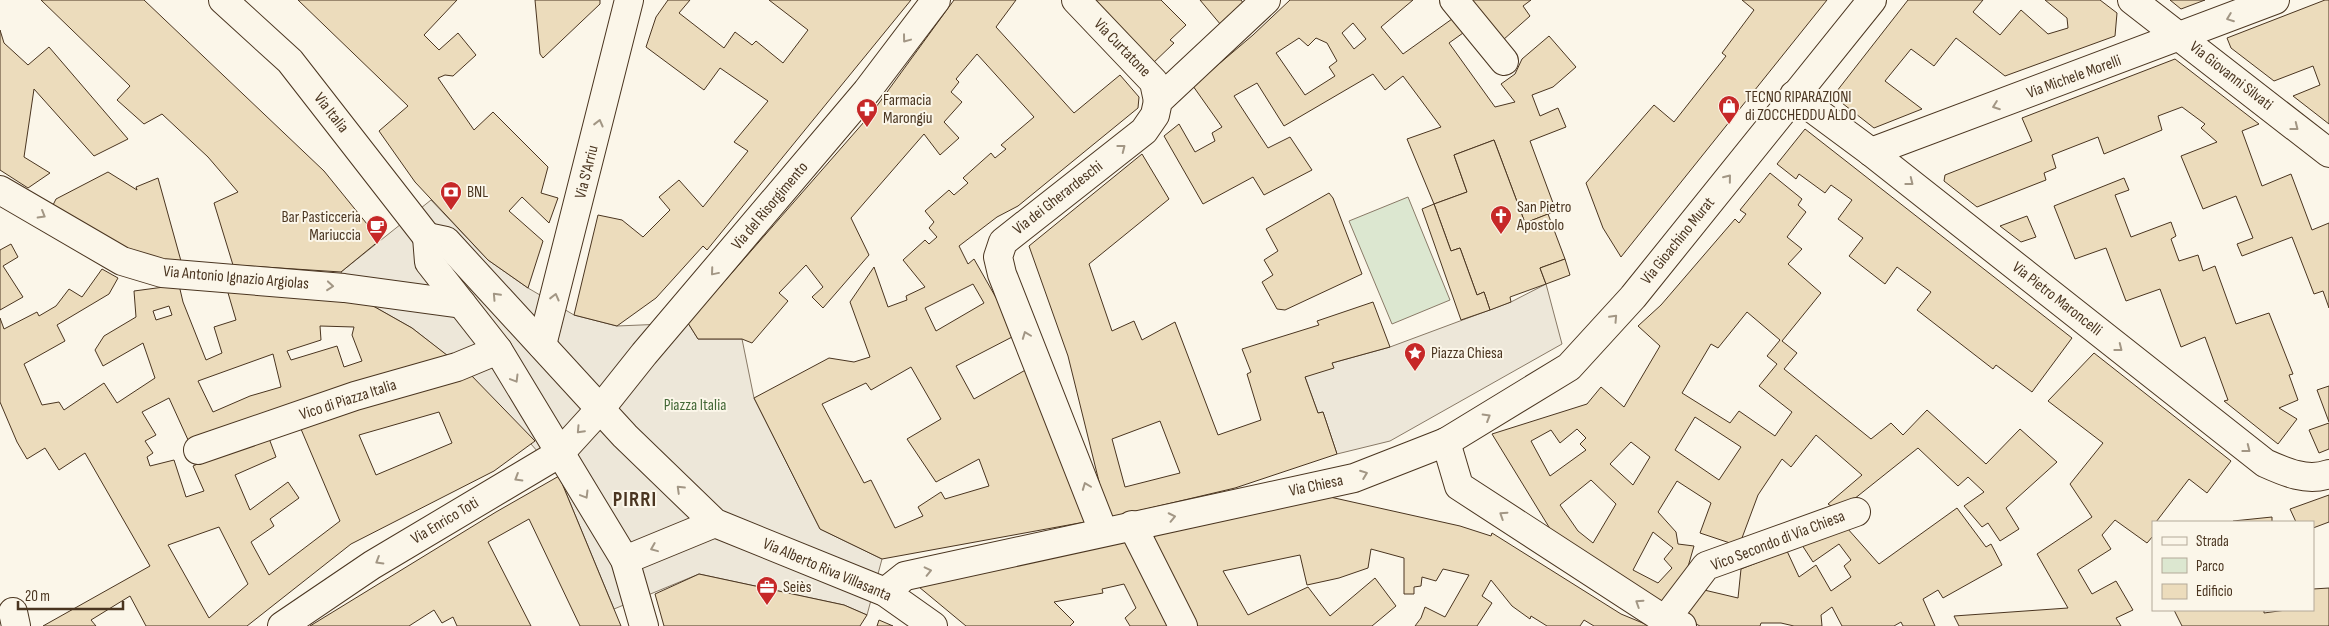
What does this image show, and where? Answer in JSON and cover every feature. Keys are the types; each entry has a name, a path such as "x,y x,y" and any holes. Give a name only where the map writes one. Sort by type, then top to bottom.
{"street":[{"name":"Via Italia","path":"223,0 290,61 427,237"},
{"name":"Via S'Arriu","path":"542,345 629,0"},
{"name":"Via del Risorgimento","path":"601,408 867,91 936,0"},
{"name":"Via Curtatone","path":"1076,0 1154,82 1158,101"},
{"name":"Via dei Gherardeschi","path":"1103,531 1002,274 998,257 1003,242 1144,131 1155,115 1158,101 1266,0"},
{"path":"1454,0 1504,61"},
{"name":"Via Gioachino Murat","path":"1446,442 1569,367 1634,297 1872,0"},
{"name":"Via Giovanni Silvati","path":"2132,0 2329,153"},
{"name":"Via Michele Morelli","path":"1871,152 2276,0"},
{"name":"Via Pietro Maroncelli","path":"1794,96 1871,152 2265,462 2290,474 2320,477 2329,474"},
{"name":"Via Antonio Ignazio Argiolas","path":"0,190 122,261 162,272 351,288 462,304"},
{"path":"624,560 715,523 625,436 446,241 427,237 428,262 498,350 624,560 644,626"},
{"name":"Vico di Piazza Italia","path":"198,450 355,396 456,367 498,350"},
{"name":"Via Enrico Toti","path":"282,626 372,566 560,453 601,408"},
{"path":"1446,442 1459,486 1673,623"},
{"name":"Via Chiesa","path":"885,592 905,576 1103,531 1354,478 1446,442"},
{"name":"Vico Secondo di Via Chiesa","path":"1673,623 1706,566 1856,512"},
{"name":"Via Alberto Riva Villasanta","path":"715,523 885,592 933,626"},
{"path":"1132,525 1183,626"}],"green space":[{"path":"1408,197 1450,300 1392,324 1349,221"}],"shaded area":[{"name":"Piazza Italia","path":"431,200 488,260 528,288 574,315 617,326 688,323 698,339 742,339 754,398 820,529 882,559 867,615 844,605 699,574 614,609 559,476 468,372 412,328 366,302 341,272"},
{"name":"Piazza Chiesa","path":"1546,284 1562,344 1390,441 1337,454 1323,412 1318,413 1305,377 1332,363 1390,347 1511,302"}],"building":[{"path":"41,0 144,0 324,171 380,240 341,272 233,265 214,203 238,192 208,157 162,114 144,124 117,100 130,86"},
{"path":"298,0 457,0 424,35 439,50 458,33 476,55 453,76 445,75 438,78 474,130 493,112 548,167 541,193 558,198 549,223 522,197 509,211 543,241 528,288 488,260 415,182 379,131 408,106"},
{"path":"535,0 600,0 600,4 543,58 540,54"},
{"path":"668,0 690,0 679,13 724,48 735,32 752,45 756,41 783,63 808,30 769,0 911,0 707,250 703,246 656,298 617,326 574,315 598,215 622,220 643,237 670,210 659,197 679,180 703,207 748,151 734,142 768,101 720,68 704,90 646,47 656,17"},
{"path":"954,0 1016,0 996,27 1074,113 1120,75 1139,97 1138,108 1018,206 997,217 959,246 968,264 974,259 1007,317 1014,336 956,366 974,399 1029,368 1085,522 882,559 820,529 754,398 829,358 854,362 870,357 850,302 874,267 888,307 907,300 906,296 925,287 903,260 925,240 929,244 937,237 929,228 934,222 925,211 949,190 954,195 968,183 963,178 991,153 995,158 1006,149 1001,145 1034,117 977,54 956,79 959,82 951,92 962,102 944,122 959,138 940,155 924,134 851,218 869,255 823,308 812,297 823,287 806,265 779,293 788,301 752,343 742,339 698,339 688,323 871,114","holes":["973,284 984,303 936,331 925,308","911,367 941,419 907,439 936,482 979,459 989,486 945,499 941,492 918,507 923,516 895,528 871,480 864,483 822,404 866,383 871,390"]},
{"path":"1088,0 1161,0 1186,25 1170,40 1174,43 1150,66"},
{"path":"1200,0 1241,0 1249,11 1226,31"},
{"path":"1290,0 1413,0 1381,27 1403,54 1452,19 1463,33 1449,43 1495,107 1515,102 1501,84 1515,74 1522,59 1549,36 1576,67 1553,87 1532,95 1540,116 1558,108 1566,127 1530,141 1556,211 1525,223 1494,140 1454,155 1467,192 1434,204 1407,139 1441,127 1403,76 1385,90 1373,74 1284,126 1257,83 1234,96 1268,148 1290,137 1312,170 1264,195 1253,177 1203,204 1164,136 1179,124 1195,152 1215,141 1212,133 1222,127 1193,86 1253,35","holes":["1353,23 1366,39 1354,49 1342,33","1299,38 1308,46 1316,38 1327,43 1337,61 1329,67 1335,76 1305,95 1276,53"]},
{"path":"1468,0 1531,0 1523,6 1530,16 1503,40"},
{"path":"1742,0 1827,0 1621,257 1603,228 1586,183 1654,105 1674,122 1726,56 1722,53 1754,10"},
{"path":"1908,0 1983,0 1973,12 2000,35 2021,10 2048,34 2068,28 2067,18 2045,0 2100,0 2117,13 2115,36 2005,76 1956,38 1934,66 1911,49 1885,81 1922,109 1874,128 1833,96"},
{"path":"2170,0 2205,0 2181,9"},
{"path":"2329,0 2329,124 2293,96 2320,85 2313,66 2274,81 2231,48 2227,38"},
{"path":"0,30 4,43 28,65 49,47 128,139 94,156 34,89 24,157 50,173 28,188 0,170"},
{"path":"2175,59 2259,124 2242,131 2262,186 2291,174 2312,230 2329,223 2329,308 2323,291 2314,294 2292,237 2242,256 2237,244 2253,238 2236,196 2203,209 2181,156 2217,142 2201,128 2205,124 2182,107 2158,116 2162,130 2104,154 2098,137 2052,155 2056,168 2044,173 2046,180 1977,207 1944,181 1945,175 2032,141 2022,118"},
{"path":"1805,129 2072,338 2032,392 1996,365 1993,369 1917,310 1931,292 1897,267 1885,284 1849,256 1863,238 1838,219 1852,200 1831,185 1825,193 1799,174 1796,179 1777,164"},
{"name":"San Pietro Apostolo","path":"1494,140 1525,223 1548,214 1565,259 1540,268 1546,284 1510,297 1511,302 1490,310 1484,292 1477,295 1460,248 1451,251 1434,204 1467,192 1454,155"},
{"path":"1142,154 1169,199 1089,264 1112,331 1134,321 1142,340 1175,322 1218,435 1261,420 1247,374 1251,372 1242,349 1319,325 1317,321 1373,302 1390,347 1332,363 1334,368 1305,377 1318,413 1323,412 1337,454 1235,488 1108,518 1068,356 1029,246","holes":["1160,421 1180,473 1125,487 1112,439"]},
{"path":"108,172 137,190 136,187 158,178 181,261 156,261 105,239 53,205 56,199"},
{"path":"1770,173 1802,199 1798,205 1806,212 1787,237 1802,249 1788,264 1821,293 1782,341 1797,353 1784,369 1871,439 1891,423 1903,435 1927,410 1986,464 2020,429 2057,462 2006,508 2019,529 2000,541 1988,523 1982,527 1964,506 1984,492 1968,477 1958,486 1918,448 1839,511 1828,504 1862,475 1816,435 1791,467 1782,459 1758,495 1739,546 1700,533 1711,503 1677,481 1658,512 1676,532 1678,544 1694,546 1685,577 1661,608 1560,545 1492,434 1587,404 1601,387 1624,407 1660,346 1638,326 1661,305 1735,219 1739,223 1746,214 1740,210","holes":["1747,312 1780,340 1767,356 1777,364 1759,386 1792,412 1775,436 1739,411 1730,423 1682,393 1711,344 1718,348","1695,417 1741,447 1719,480 1675,450","1577,429 1586,438 1580,444 1586,450 1550,476 1531,441 1551,430 1560,443","1631,442 1650,457 1633,485 1610,464","1591,480 1616,504 1593,543 1578,531 1560,505","1653,532 1673,548 1664,559 1672,568 1658,583 1633,570"]},
{"path":"2124,178 2129,190 2115,195 2131,237 2171,222 2176,236 2171,239 2179,261 2198,255 2203,271 2215,266 2236,324 2269,313 2293,374 2289,375 2298,400 2279,408 2297,419 2278,444 2224,401 2228,400 2205,337 2181,347 2160,289 2126,301 2106,248 2075,259 2054,206"},
{"path":"1329,193 1333,198 1362,274 1285,310 1277,309 1262,282 1273,275 1264,260 1278,251 1266,229"},
{"path":"1434,204 1451,251 1460,248 1477,295 1484,292 1490,310 1461,320 1422,209"},
{"path":"2027,216 2036,237 2021,242 2000,226"},
{"path":"11,244 18,257 3,266 23,297 0,310 0,250"},
{"path":"1565,259 1570,275 1546,284 1540,268"},
{"path":"102,269 118,278 109,294 57,325 65,341 24,364 42,405 59,402 64,410 104,383 117,403 155,378 143,343 103,366 95,350 104,336 136,317 134,291 179,285 183,302 206,360 222,353 214,327 236,320 226,286 366,302 412,328 452,359 189,442 169,398 142,412 156,435 145,441 153,453 147,457 150,466 174,460 186,497 204,491 193,466 267,433 276,457 235,475 250,510 288,482 299,498 270,519 274,526 251,542 269,575 340,521 298,422 468,372 535,441 494,471 351,544 247,626 146,626 130,596 91,620 96,626 43,626 150,566 85,453 59,470 45,448 27,459 17,442 0,402 0,318 4,329 37,312 39,316 56,306 69,289 82,297","holes":["169,306 172,315 156,320 153,311","320,326 354,327 352,335 362,361 344,367 337,346 291,360 287,351 321,340","273,354 281,387 250,396 213,412 198,381","439,412 452,443 376,475 359,435","219,527 248,584 209,618 168,545"]},
{"path":"2094,353 2231,461 2207,493 2189,479 2157,521 2152,521 2152,537 2147,543 2115,520 2102,535 2111,549 2078,570 2092,594 2116,581 2133,610 2116,618 2121,626 1959,626 1954,616 2068,608 2037,554 2092,517 2070,484 2103,443 2048,401"},
{"path":"2329,386 2329,422 2317,390"},
{"path":"2329,423 2329,449 2319,453 2309,430"},
{"path":"559,476 621,626 580,626 529,519 488,542 531,626 457,626 453,617 442,623 434,610 409,626 310,626 496,512"},
{"path":"2329,495 2329,522 2314,528 2314,521 2296,521 2290,509"},
{"path":"1330,497 1460,526 1491,536 1492,533 1621,614 1650,626 1594,626 1584,620 1580,626 1547,626 1531,616 1530,619 1512,606 1491,580 1482,596 1492,603 1477,626 1415,626 1421,618 1425,607 1445,617 1469,575 1443,569 1436,581 1422,577 1421,586 1414,587 1414,594 1404,594 1404,558 1371,549 1368,568 1339,578 1307,585 1300,555 1223,571 1248,615 1308,587 1330,616 1375,578 1396,606 1372,626 1191,626 1146,536"},
{"path":"1957,508 1986,547 1991,544 2002,565 1943,598 1938,590 1923,599 1935,626 1903,626 1901,622 1894,626 1842,626 1832,607 1821,615 1822,626 1761,623 1760,626 1700,626 1682,617 1700,589 1738,598 1741,569 1787,551 1799,577 1816,565 1831,591 1851,577 1844,566 1851,560 1839,544 1813,562 1802,545 1847,528 1879,564"},
{"path":"2272,517 2272,521 2233,521"},
{"path":"1127,540 1171,626 1130,626 1125,618 1136,608 1124,584 1102,589 1103,593 1054,602 1074,622 1070,626 966,626 919,587"},
{"path":"699,574 844,605 867,615 860,626 664,626 655,594"},
{"path":"2329,588 2329,626 2182,626 2174,611 2264,611 2264,613 2314,611 2314,589"},
{"path":"879,620 893,626 877,626"}],"place":[{"name":"TECNO RIPARAZIONI di ZOCCHEDDU ALDO","path":"1729,125"},
{"name":"Farmacia Marongiu","path":"867,128"},
{"name":"BNL","path":"451,211"},
{"name":"San Pietro Apostolo","path":"1501,235"},
{"name":"Bar Pasticceria Mariuccia","path":"377,245"},
{"name":"Piazza Chiesa","path":"1415,372"},
{"name":"Seiès","path":"767,606"}],"district":[{"name":"PIRRI","path":"635,499"}]}
